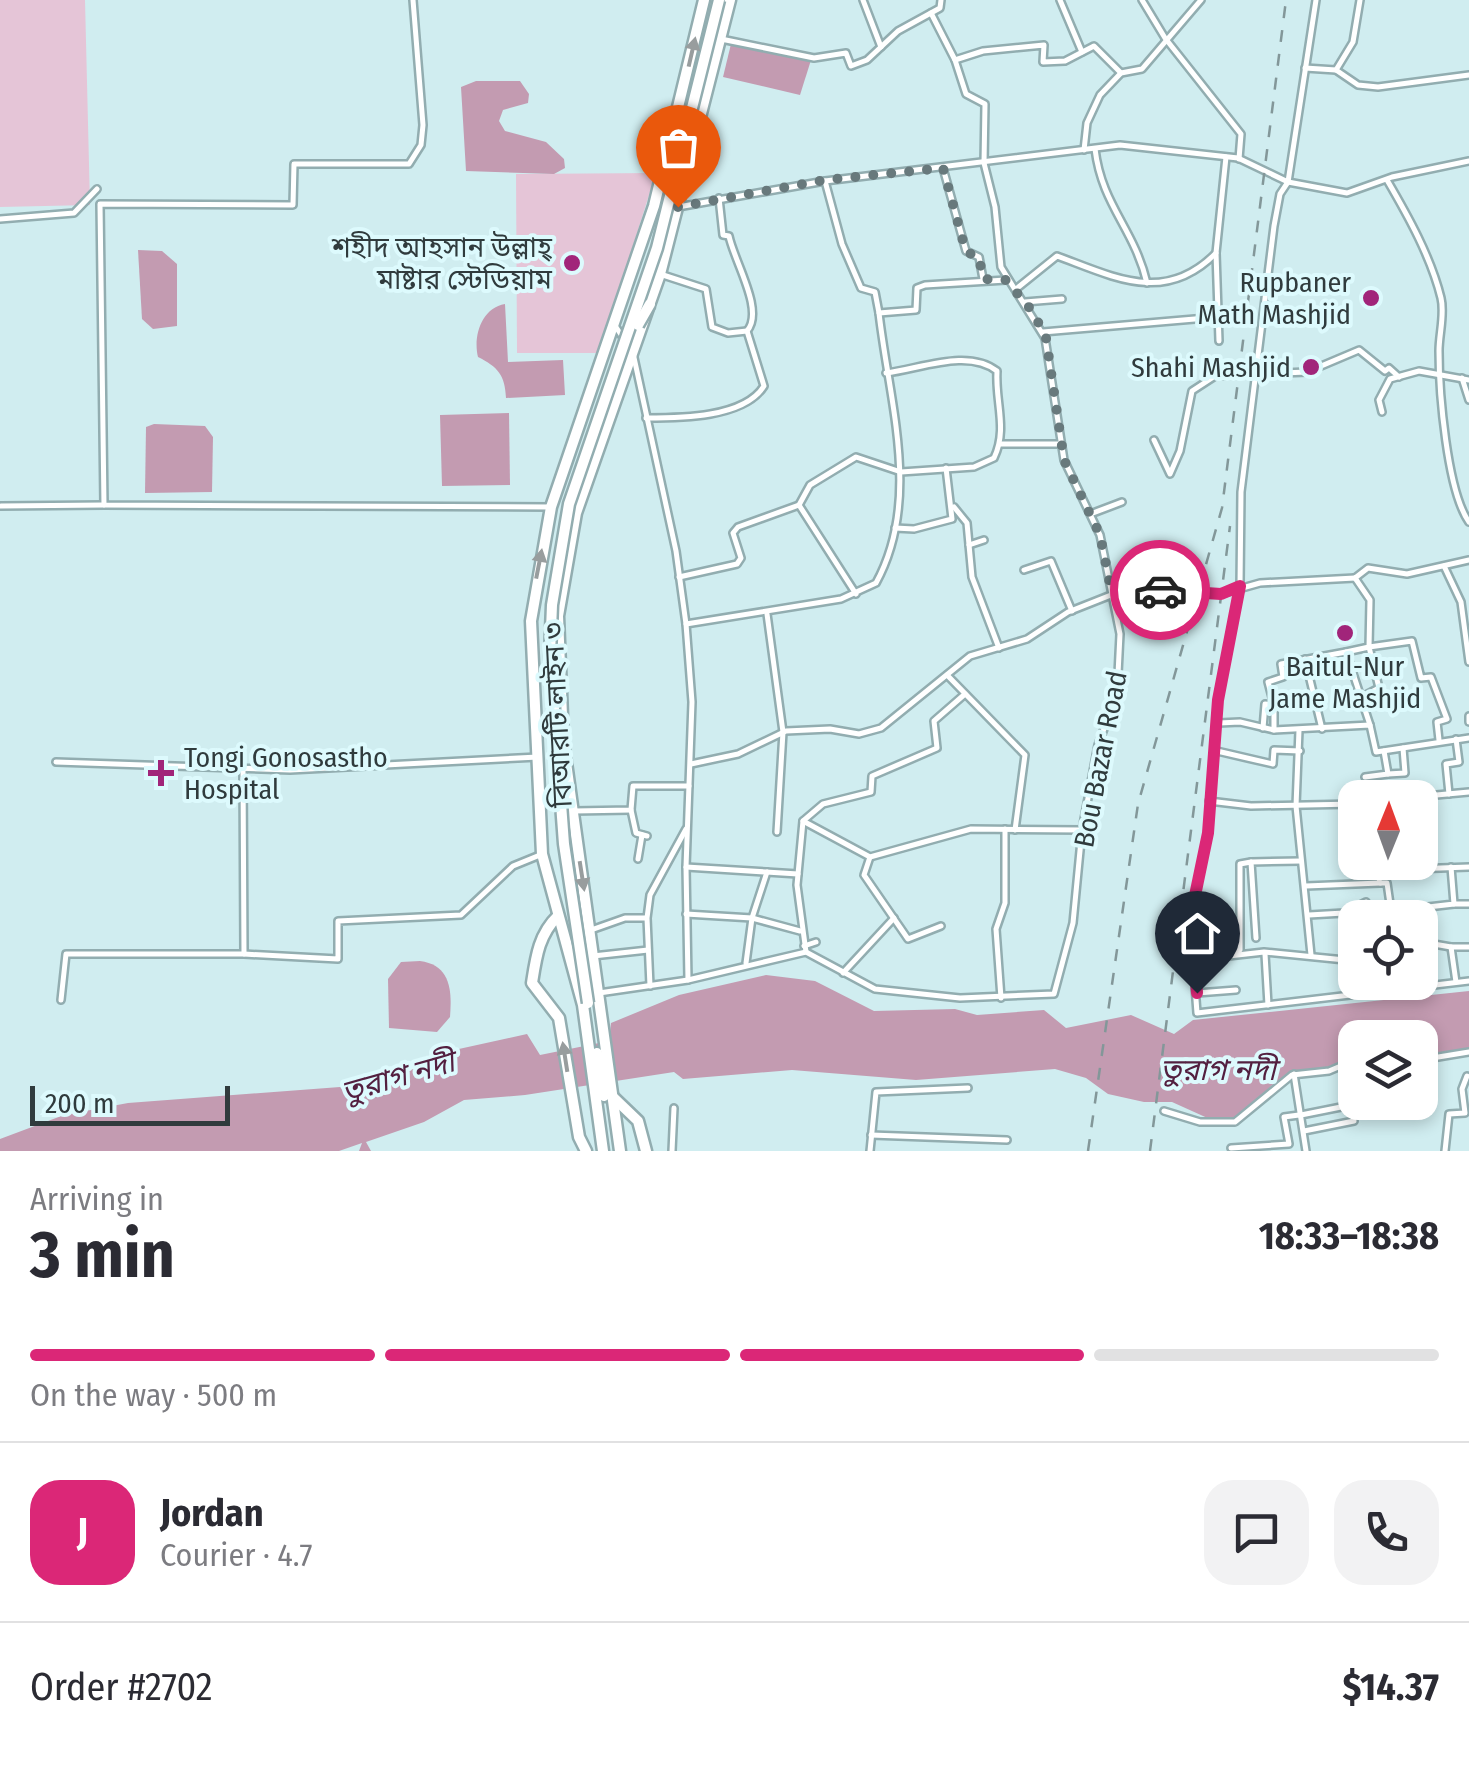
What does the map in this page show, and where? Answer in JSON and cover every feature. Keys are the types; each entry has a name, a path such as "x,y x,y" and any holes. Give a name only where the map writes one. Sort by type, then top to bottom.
{"highway":[{"path":"616,1151 583,1005 542,854 541,756 530,654 531,621 551,506 654,206 704,0"},
{"name":"বিআরটি লাইন ৩","path":"603,1092 564,844 550,655 552,605 569,504 628,351 720,0"},
{"path":"603,1151 598,999 563,741 560,598 576,513 628,351 660,274 730,0"},
{"path":"558,916 548,926 536,953 532,983 559,1018 586,1151"},
{"path":"603,1092 638,1121 646,1151"}],"street":[{"path":"100,204 294,206 294,164 409,164 421,145 422,125 412,0"},
{"path":"863,0 881,47"},
{"path":"721,39 814,58 846,54 850,66 867,60 940,8 941,0"},
{"path":"1060,0 1082,52"},
{"path":"1142,0 1165,38 1241,134 1239,159"},
{"path":"1184,0 1188,10"},
{"path":"1084,150 1094,108 1121,73 1142,69 1188,10 1201,0"},
{"path":"1316,0 1288,182 1280,194 1274,226 1242,492 1240,586 1218,700 1208,833 1192,910 1197,927 1193,960 1197,1013 1338,994"},
{"path":"1336,70 1353,42 1360,0"},
{"path":"931,13 956,60 966,94 986,104 984,163 1006,280 1043,332 1218,317"},
{"path":"956,60 1014,46 1044,45 1043,62 1066,61 1094,46 1121,73"},
{"path":"1305,68 1336,70 1358,85 1378,88 1469,75"},
{"path":"678,207 825,180 1096,148 1157,146 1239,159 1288,182 1347,194 1469,161"},
{"path":"1096,148 1099,180 1110,209 1131,232 1147,283"},
{"path":"1218,342 1216,253 1226,157"},
{"path":"943,168 966,252 979,257 983,279"},
{"path":"686,624 767,614 856,594 876,583 896,528 901,472 880,314 875,292 862,288 842,244 825,180"},
{"path":"1388,180 1415,231 1442,301 1440,390 1456,499 1469,522"},
{"path":"0,219 74,213 97,189 104,504"},
{"path":"646,418 710,414 757,396 764,386 747,332 754,318 750,294 729,236 723,235 719,198"},
{"path":"1016,290 1057,256 1133,284 1199,271 1216,253"},
{"path":"660,274 706,289 712,327 728,334 747,332"},
{"path":"880,314 916,310 917,288 983,279 1006,280"},
{"path":"1025,302 1062,300"},
{"path":"614,324 628,351 646,418 680,576 686,624 691,764 686,828 688,980"},
{"name":"Bou Bazar Road","path":"1001,998 1054,994 1073,924 1082,830 1098,745 1118,694 1120,634 1107,559 1092,513 1064,460 1043,332"},
{"path":"1154,440 1170,474 1180,452 1192,391 1215,376 1307,372 1359,350 1385,372 1389,368 1398,376"},
{"path":"680,576 737,564 741,558 733,533 738,527 799,505 810,485 856,457 901,472 974,467 994,458 1001,444 998,371 988,364 963,358 886,373"},
{"path":"1382,412 1382,389 1398,376 1419,371 1466,379 1469,400"},
{"path":"1001,444 1061,444"},
{"path":"896,528 914,529 952,519 954,507 946,468"},
{"path":"1092,513 1122,502"},
{"path":"799,505 856,594"},
{"path":"1,506 551,506"},
{"path":"954,507 967,523 972,577 999,648"},
{"path":"968,545 984,540"},
{"path":"691,764 738,754 783,732 830,729 859,734 880,728 970,656 1027,638 1072,611 1112,594 1148,590 1221,594 1240,586 1355,578 1368,568 1397,574 1469,560"},
{"path":"1024,570 1051,561 1072,611"},
{"path":"1444,566 1461,602 1469,662"},
{"path":"1355,578 1370,600 1369,647 1379,688 1362,697"},
{"path":"767,614 783,732 777,832"},
{"path":"1274,730 1274,704 1268,682 1283,677 1281,664 1412,641 1421,678 1431,677 1447,718 1438,722 1438,740"},
{"path":"1346,652 1376,752 1469,738"},
{"path":"1305,659 1322,729"},
{"path":"947,675 1025,755 1016,830"},
{"path":"965,694 934,721 936,748 872,776 871,792 823,804 803,821 798,874 800,930 805,949 875,989 1001,998 996,929 1004,903 1005,829"},
{"path":"1263,729 1265,704 1274,704"},
{"path":"1219,723 1240,722 1274,730 1370,725"},
{"path":"1299,730 1296,806 1310,954"},
{"path":"1449,794 1446,764 1459,762 1456,739"},
{"path":"1365,777 1406,773 1403,747"},
{"path":"1217,751 1273,764 1274,750 1300,751"},
{"path":"1384,751 1388,774"},
{"path":"56,762 244,769 349,768 541,756"},
{"path":"244,769 244,954"},
{"path":"638,859 645,835 636,833 631,810 633,786 689,786"},
{"path":"1438,795 1469,792"},
{"path":"1208,801 1338,805"},
{"path":"574,811 631,810"},
{"path":"803,821 870,857 972,829 1082,830"},
{"path":"650,986 646,918 656,878 686,828"},
{"path":"60,1000 66,954 244,954 338,959 338,921 461,915 513,866 542,854"},
{"path":"870,857 864,875 908,940 941,926"},
{"path":"1193,960 1240,950 1240,864 1301,861"},
{"path":"1251,862 1256,938"},
{"path":"686,866 798,874"},
{"path":"1451,867 1454,904"},
{"path":"1438,868 1469,867"},
{"path":"746,963 752,918 766,872"},
{"path":"1306,886 1388,884 1391,900"},
{"path":"1438,906 1469,904"},
{"path":"1309,915 1338,913"},
{"path":"686,914 752,918 800,930"},
{"path":"590,930 625,918 646,918"},
{"path":"843,973 894,918"},
{"path":"598,999 688,980 805,949 816,942"},
{"path":"1438,945 1469,947"},
{"path":"1451,947 1456,982"},
{"path":"593,956 648,950"},
{"path":"1226,954 1310,954 1338,959"},
{"path":"1265,954 1268,1005"},
{"path":"1438,983 1469,981"},
{"path":"1197,993 1236,990"},
{"path":"1438,1057 1469,1052"},
{"path":"1164,1111 1200,1122 1235,1122 1294,1074 1338,1067"},
{"path":"1294,1074 1306,1151"},
{"path":"1444,1151 1450,1114 1466,1113 1462,1090 1467,1076"},
{"path":"870,1151 876,1092 968,1088"},
{"path":"672,1151 674,1108"},
{"path":"1231,1148 1289,1144 1284,1117 1338,1108"},
{"path":"1304,1132 1354,1120"},
{"path":"870,1135 1007,1140"}],"shaded area":[{"path":"0,0 85,0 90,205 0,207"},
{"name":"শহীদ আহসান উল্লাহ্‌ মাষ্টার স্টেডিয়াম","path":"656,173 599,353 517,353 516,174"}],"water":[{"path":"731,44 811,60 800,95 723,77"},
{"path":"476,81 520,81 529,94 528,103 503,110 499,121 505,131 546,142 564,159 565,168 554,174 466,171 461,87"},
{"path":"138,250 162,251 177,264 177,326 153,329 142,319"},
{"path":"505,304 508,362 563,360 565,395 506,398 499,373 478,357 481,324 490,311"},
{"path":"509,413 510,485 442,486 440,415"},
{"path":"205,426 213,437 212,492 145,493 146,427"},
{"path":"401,962 430,963 444,974 450,989 450,1017 437,1032 389,1028 388,979"},
{"name":"তুরাগ নদী","path":"766,975 815,981 874,1011 955,1009 977,1015 1044,1010 1066,1028 1131,1015 1174,1034 1193,1020 1383,1000 1438,1000 1438,994 1469,991 1469,1051 1438,1058 1438,1020 1338,1020 1338,1068 1292,1073 1268,1089 1241,1116 1223,1125 1172,1102 1144,1102 1108,1094 1086,1078 1055,1069 916,1080 792,1070 683,1079 674,1072 525,1095 464,1100 424,1122 366,1142 371,1151 359,1151 362,1143 339,1151 0,1151 0,1139 64,1115 128,1103 340,1087 427,1056 527,1034 540,1055 609,1041 611,1023 679,995"}],"railway":[{"path":"1088,1151 1138,804 1222,508 1286,0"},
{"path":"1150,1151 1230,526"}],"way so far":[{"path":"678,207 825,180 943,168 966,252 979,257 983,279 1006,280 1016,290 1046,338 1048,376 1064,460 1100,535 1112,594 1160,590"}],"place":[{"name":"শহীদ আহসান উল্লাহ্‌ মাষ্টার স্টেডিয়াম","path":"572,263"},
{"name":"Rupbaner Math Mashjid","path":"1371,298"},
{"name":"Shahi Mashjid","path":"1311,367"},
{"name":"Baitul-Nur Jame Mashjid","path":"1345,633"},
{"name":"Tongi Gonosastho Hospital","path":"161,773"}],"route":[{"path":"1160,590 1221,594 1240,586 1218,700 1217,751 1206,814 1208,833 1192,910 1197,927 1193,960 1197,993"}]}
